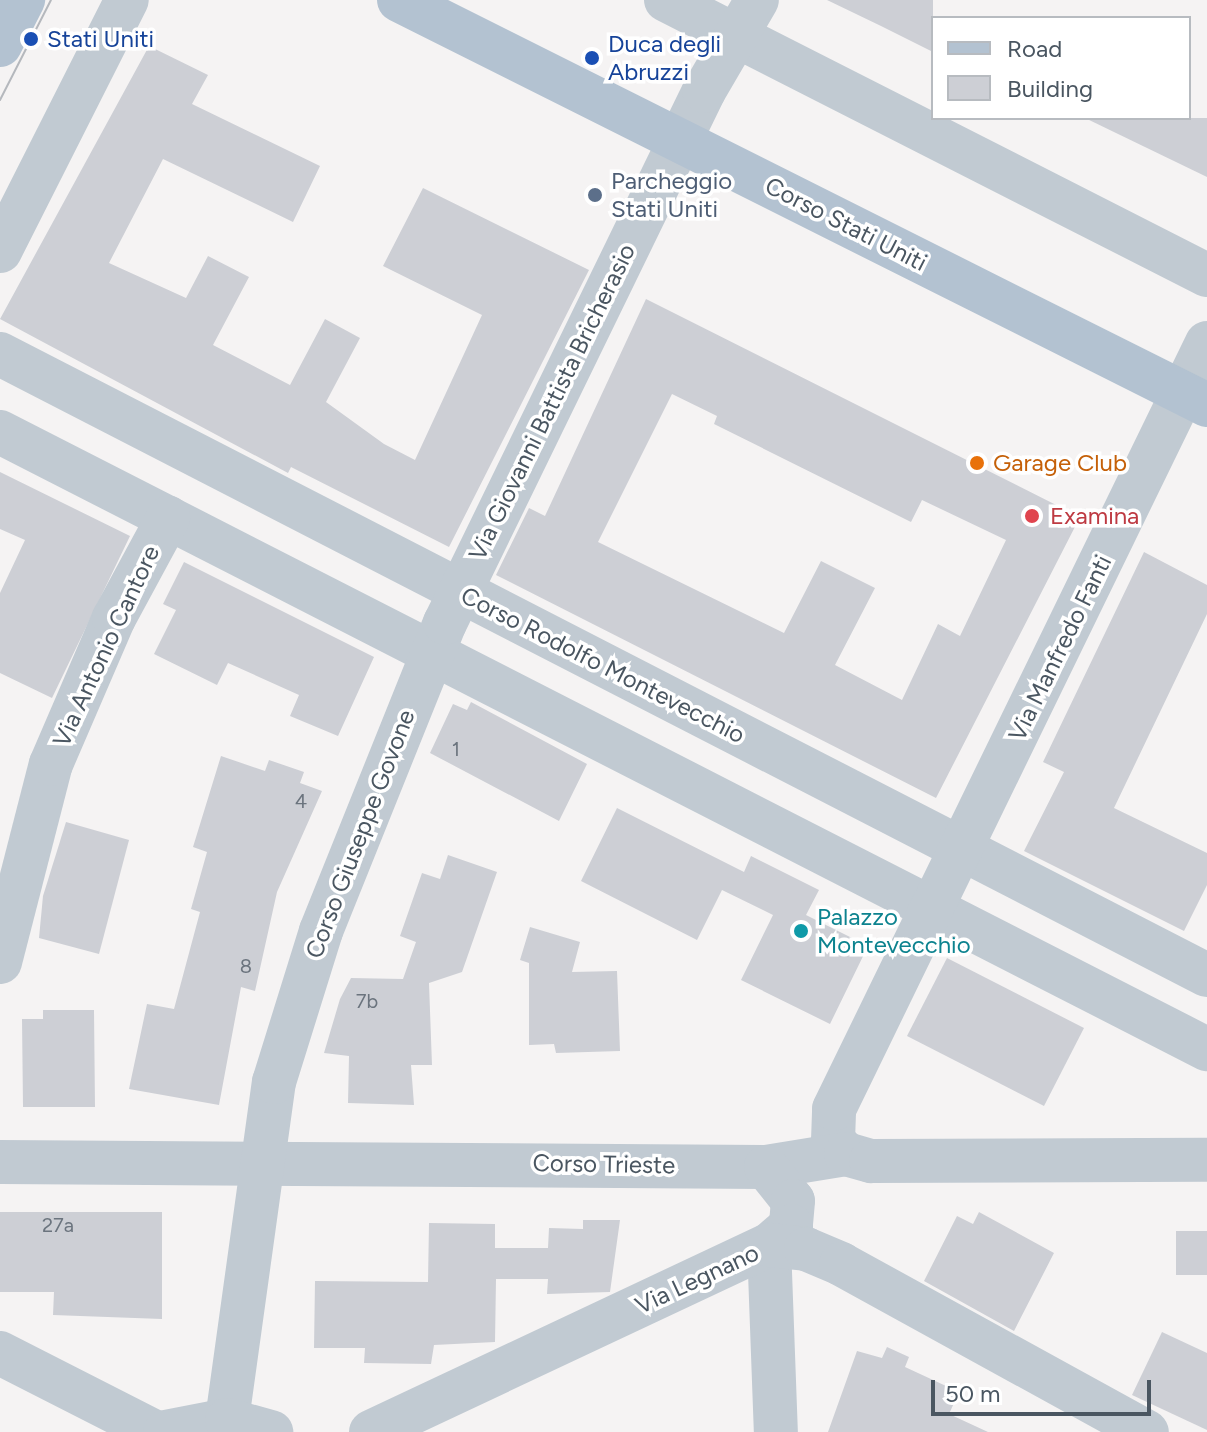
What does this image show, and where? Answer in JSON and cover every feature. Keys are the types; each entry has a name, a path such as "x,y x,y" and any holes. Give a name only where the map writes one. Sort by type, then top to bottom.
{"main road":[{"path":"0,45 23,0"},
{"name":"Corso Stati Uniti","path":"399,0 1195,399"}],"street":[{"path":"0,251 127,0"},
{"path":"666,0 747,18 1207,275"},
{"name":"Via Giovanni Battista Bricherasio","path":"460,591 680,141 747,18"},
{"name":"Via Manfredo Fanti","path":"834,1109 932,908 1195,399 1207,343"},
{"name":"Corso Rodolfo Montevecchio","path":"0,354 1207,975"},
{"path":"0,432 1207,1049"},
{"name":"Via Antonio Cantore","path":"0,962 51,764 114,618 168,518"},
{"name":"Corso Giuseppe Govone","path":"227,1420 274,1082 321,931 431,652 460,591"},
{"path":"834,1109 833,1141 846,1154"},
{"path":"776,1432 769,1245 791,1226 793,1201 766,1167 834,1109"},
{"name":"Corso Trieste","path":"0,1162 262,1159 766,1167 846,1154 871,1161 1207,1160"},
{"name":"Via Legnano","path":"371,1432 769,1245 806,1249 1147,1432"},
{"path":"0,1353 155,1432"},
{"path":"165,1432 227,1420 271,1432"}],"building":[{"path":"827,0 933,0 931,51"},
{"path":"149,46 208,75 192,104 320,166 293,222 163,159 109,263 186,298 208,256 249,277 213,345 290,385 325,319 360,338 326,402 384,444 415,460 482,315 383,266 423,188 589,270 449,547 291,467 288,473 0,319"},
{"path":"1207,118 1207,177 1089,120"},
{"path":"646,299 1080,517 936,798 496,575 529,508 545,516","holes":["672,394 717,416 714,424 911,522 922,500 1006,540 960,636 938,624 902,700 835,665 875,588 821,561 784,633 598,542"]},
{"path":"0,472 130,536 52,698 0,673 0,593 25,540 0,529"},
{"path":"1144,552 1207,585 1207,614 1114,808 1207,853 1207,885 1184,931 1024,851 1064,772 1043,762"},
{"path":"184,562 374,657 338,736 290,716 299,695 228,663 217,685 154,654 176,610 163,604"},
{"path":"471,702 587,764 559,821 430,753 453,704 467,710"},
{"path":"221,756 265,771 269,760 304,772 300,783 322,791 277,892 255,991 241,987 219,1105 129,1089 147,1004 174,1009 200,912 191,909 207,852 193,847"},
{"path":"617,808 744,872 751,856 819,890 806,915 868,946 830,1024 741,980 773,915 722,890 697,940 581,881"},
{"path":"66,822 129,840 99,954 39,938 43,896"},
{"path":"448,855 497,872 462,972 429,983 432,1065 411,1065 414,1105 348,1103 349,1056 324,1053 340,999 351,978 403,979 416,942 400,936 422,873 440,879"},
{"path":"530,927 580,942 572,972 617,971 620,1051 556,1053 554,1044 529,1045 529,963 520,960"},
{"path":"947,958 1084,1028 1044,1106 907,1036"},
{"path":"43,1010 94,1010 95,1107 23,1107 22,1019 43,1019"},
{"path":"0,1212 162,1212 162,1319 53,1315 54,1292 0,1292"},
{"path":"979,1212 1054,1253 1014,1331 924,1281 957,1216 973,1224"},
{"path":"583,1220 620,1220 610,1292 547,1294 548,1279 496,1279 495,1342 434,1345 431,1364 364,1363 365,1348 314,1348 315,1281 428,1282 429,1223 495,1224 495,1248 548,1248 549,1228 583,1229"},
{"path":"1176,1231 1207,1231 1207,1275 1176,1275"},
{"path":"1162,1332 1207,1353 1207,1430 1132,1395"},
{"path":"887,1347 909,1357 905,1367 959,1392 949,1414 988,1432 828,1432 857,1351 882,1358"}],"tram line":[{"path":"0,100 51,0"}],"place":[{"name":"Stati Uniti","path":"31,39"},
{"name":"Duca degli Abruzzi","path":"592,58"},
{"name":"Parcheggio Stati Uniti","path":"595,195"},
{"name":"Garage Club","path":"977,463"},
{"name":"Examina","path":"1032,516"},
{"name":"Palazzo Montevecchio","path":"801,931"}]}
